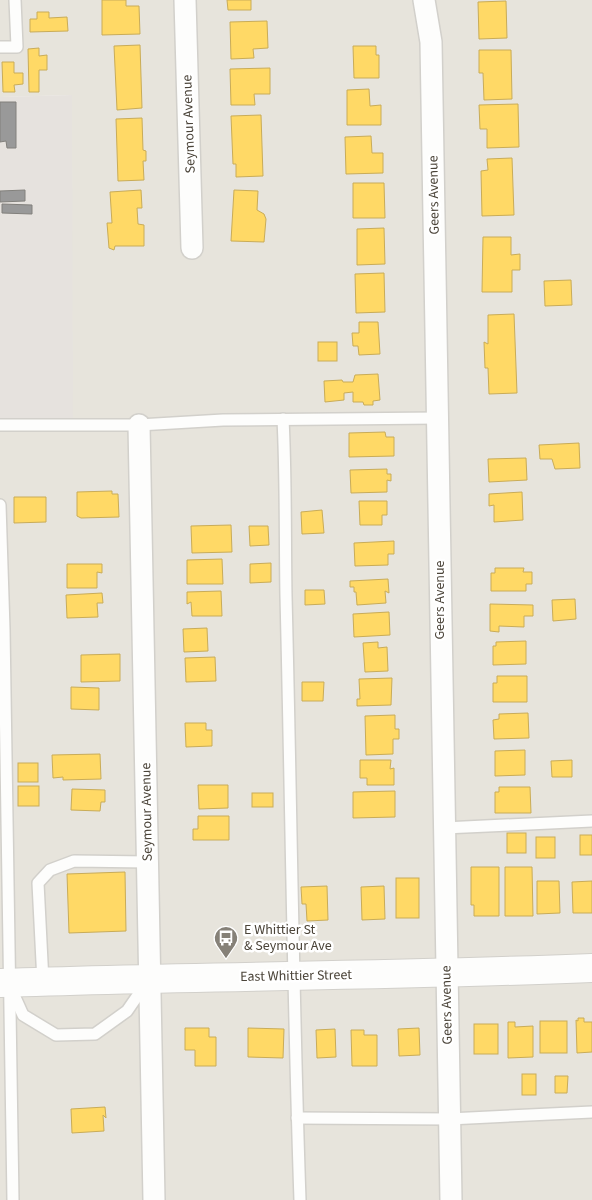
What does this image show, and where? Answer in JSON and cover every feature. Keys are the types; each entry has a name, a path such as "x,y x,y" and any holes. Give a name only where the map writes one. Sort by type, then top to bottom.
{"street":[{"name":"Seymour Avenue","path":"185,0 192,248"},
{"name":"Geers Avenue","path":"424,0 431,42 451,1200"},
{"name":"Seymour Avenue","path":"139,425 154,1200"},
{"name":"East Whittier Street","path":"4,983 592,968"}],"lane":[{"path":"0,47 17,47 16,0"},
{"path":"0,425 139,425 283,419 438,418"},
{"path":"283,419 286,476 286,593 292,816 293,975 300,1200"},
{"path":"0,505 4,629 4,983 12,1200"},
{"path":"444,828 592,821"},
{"path":"43,982 38,883 50,870 74,861 148,862"},
{"path":"4,983 23,1015 56,1035 95,1034 127,1011 150,978"},
{"path":"297,1118 449,1119 592,1112"}],"shaded area":[{"path":"0,0 592,0 592,1200 0,1200 0,424 71,95 0,97"},
{"path":"72,95 73,423 0,423 0,97"}],"building: Homes":[{"path":"102,0 126,0 126,6 139,6 140,34 102,35"},
{"path":"227,0 251,0 251,10 228,10"},
{"path":"506,1 507,38 479,39 478,2"},
{"path":"37,12 49,12 49,18 67,17 68,31 30,32 30,19 37,19"},
{"path":"267,21 268,48 253,49 254,58 231,59 230,22"},
{"path":"140,45 142,108 117,110 114,46"},
{"path":"353,46 376,46 376,55 379,55 379,78 354,78"},
{"path":"39,48 39,56 47,55 47,70 39,70 39,92 29,92 28,49"},
{"path":"479,50 511,50 512,99 484,100 483,73 479,73"},
{"path":"2,62 14,62 14,73 23,73 23,84 14,85 15,92 3,92"},
{"path":"270,68 270,94 254,94 255,105 231,105 230,69"},
{"path":"369,89 370,106 381,105 381,125 347,125 347,90"},
{"path":"518,104 519,147 487,148 487,129 480,129 479,105"},
{"path":"261,115 263,176 236,177 236,164 233,164 231,116"},
{"path":"142,118 143,150 146,151 146,161 143,161 144,180 118,181 116,119"},
{"path":"371,136 372,153 383,153 383,173 346,174 345,137"},
{"path":"512,158 514,215 482,216 481,171 488,170 487,159"},
{"path":"353,183 384,183 385,218 353,218"},
{"path":"141,190 142,208 137,208 138,224 144,225 144,246 115,246 114,250 109,248 107,223 112,223 110,192"},
{"path":"234,190 258,191 257,210 264,214 266,219 264,242 231,241"},
{"path":"384,228 385,264 357,265 357,229"},
{"path":"483,237 511,237 511,255 520,254 520,270 512,270 512,292 482,292"},
{"path":"384,273 385,312 356,313 355,274"},
{"path":"571,280 572,305 545,306 544,281"},
{"path":"514,314 517,393 489,394 484,342 488,344 488,315"},
{"path":"359,322 378,322 380,354 359,355 358,346 353,346 352,333 359,333"},
{"path":"318,342 337,342 337,361 318,361"},
{"path":"378,374 380,400 373,401 373,405 353,402 353,392 344,393 344,400 325,402 324,381 342,380 343,382 353,382 355,375"},
{"path":"385,432 386,437 394,437 394,456 349,457 349,433"},
{"path":"579,443 580,468 555,469 552,459 540,459 539,445"},
{"path":"526,458 527,480 489,482 488,459"},
{"path":"387,469 387,474 391,474 391,481 387,480 387,492 351,493 350,470"},
{"path":"112,491 112,494 118,494 119,517 81,518 77,516 77,492"},
{"path":"522,492 523,520 494,522 494,505 489,506 489,494"},
{"path":"14,497 46,497 46,522 14,523"},
{"path":"359,501 387,501 387,515 382,515 382,525 360,525"},
{"path":"322,510 324,533 302,534 301,512"},
{"path":"231,525 232,552 192,553 191,526"},
{"path":"249,526 268,526 269,545 250,546"},
{"path":"394,541 394,554 388,554 388,565 355,566 354,543"},
{"path":"222,559 223,584 187,584 187,560"},
{"path":"271,563 271,582 250,583 250,564"},
{"path":"67,564 102,564 102,573 97,572 97,588 67,588"},
{"path":"495,568 524,568 523,572 532,572 532,584 526,584 526,591 491,591 491,573 495,573"},
{"path":"388,579 389,593 385,591 386,603 357,605 356,592 354,592 354,587 350,587 350,581"},
{"path":"305,590 324,590 325,604 305,605"},
{"path":"221,591 222,616 192,616 191,602 187,604 187,592"},
{"path":"102,593 103,603 97,603 98,617 67,618 66,595"},
{"path":"575,599 576,619 553,621 552,600"},
{"path":"490,604 533,605 533,616 524,616 524,627 499,626 499,632 490,631"},
{"path":"389,612 390,635 354,637 353,614"},
{"path":"207,628 208,651 184,652 183,629"},
{"path":"526,641 526,664 493,665 493,646 496,646 496,642"},
{"path":"378,642 378,648 387,647 388,671 365,672 363,643"},
{"path":"120,654 120,681 81,682 81,655"},
{"path":"215,657 216,681 186,682 185,658"},
{"path":"497,676 527,676 527,702 493,702 493,683 497,683"},
{"path":"392,678 391,705 357,706 357,699 360,699 359,679"},
{"path":"302,682 324,682 323,701 302,701"},
{"path":"71,687 99,688 99,710 71,709"},
{"path":"528,713 529,738 494,739 493,720 499,719 499,714"},
{"path":"395,715 395,729 399,729 399,739 393,739 393,754 366,755 365,716"},
{"path":"185,723 206,723 206,730 212,730 212,746 186,747"},
{"path":"525,750 525,775 495,776 495,751"},
{"path":"100,754 101,779 63,780 63,777 53,778 52,755"},
{"path":"360,760 391,760 390,769 394,768 394,785 367,785 367,778 360,778"},
{"path":"572,760 572,777 552,777 551,761"},
{"path":"18,763 38,763 38,782 18,782"},
{"path":"198,785 228,785 228,808 199,809"},
{"path":"18,786 39,786 39,806 18,806"},
{"path":"499,787 530,787 531,813 495,813 495,792 499,792"},
{"path":"72,789 105,790 105,802 101,802 100,811 71,810"},
{"path":"395,791 395,817 353,818 353,792"},
{"path":"252,793 273,793 273,807 252,807"},
{"path":"198,816 229,816 229,840 193,840 193,829 198,829"},
{"path":"507,833 526,833 526,853 507,853"},
{"path":"580,835 592,835 592,855 580,855"},
{"path":"536,837 555,837 555,858 536,858"},
{"path":"471,867 499,867 499,916 474,916 474,905 471,905"},
{"path":"505,867 532,867 533,916 505,916"},
{"path":"125,872 126,931 69,933 67,874"},
{"path":"396,878 419,878 419,918 396,918"},
{"path":"537,881 559,881 560,913 537,914"},
{"path":"592,881 592,913 573,913 572,882"},
{"path":"327,886 328,920 307,921 306,904 302,904 301,887"},
{"path":"384,886 385,919 362,920 361,887"},
{"path":"578,1018 584,1018 584,1022 592,1022 592,1052 577,1053 576,1020 578,1021"},
{"path":"540,1021 567,1021 567,1053 540,1053"},
{"path":"508,1022 515,1022 515,1027 533,1026 533,1057 508,1058"},
{"path":"474,1024 498,1024 498,1054 474,1054"},
{"path":"185,1028 209,1028 209,1037 216,1037 216,1066 195,1066 195,1050 185,1050"},
{"path":"248,1028 284,1029 283,1058 248,1057"},
{"path":"419,1028 420,1055 399,1056 398,1029"},
{"path":"335,1029 336,1057 317,1058 316,1030"},
{"path":"351,1030 364,1030 364,1035 377,1035 377,1066 352,1066"},
{"path":"522,1074 536,1074 536,1095 522,1095"},
{"path":"555,1076 568,1076 567,1093 555,1093"},
{"path":"105,1107 106,1118 103,1115 104,1131 72,1133 71,1109"}],"building: Industry":[{"path":"0,102 16,102 16,148 7,148 6,141 0,142"},
{"path":"25,190 25,201 0,202 0,191"},
{"path":"2,204 32,205 32,214 2,213"}],"place":[{"name":"E Whittier St & Seymour Ave","path":"226,959"}]}
